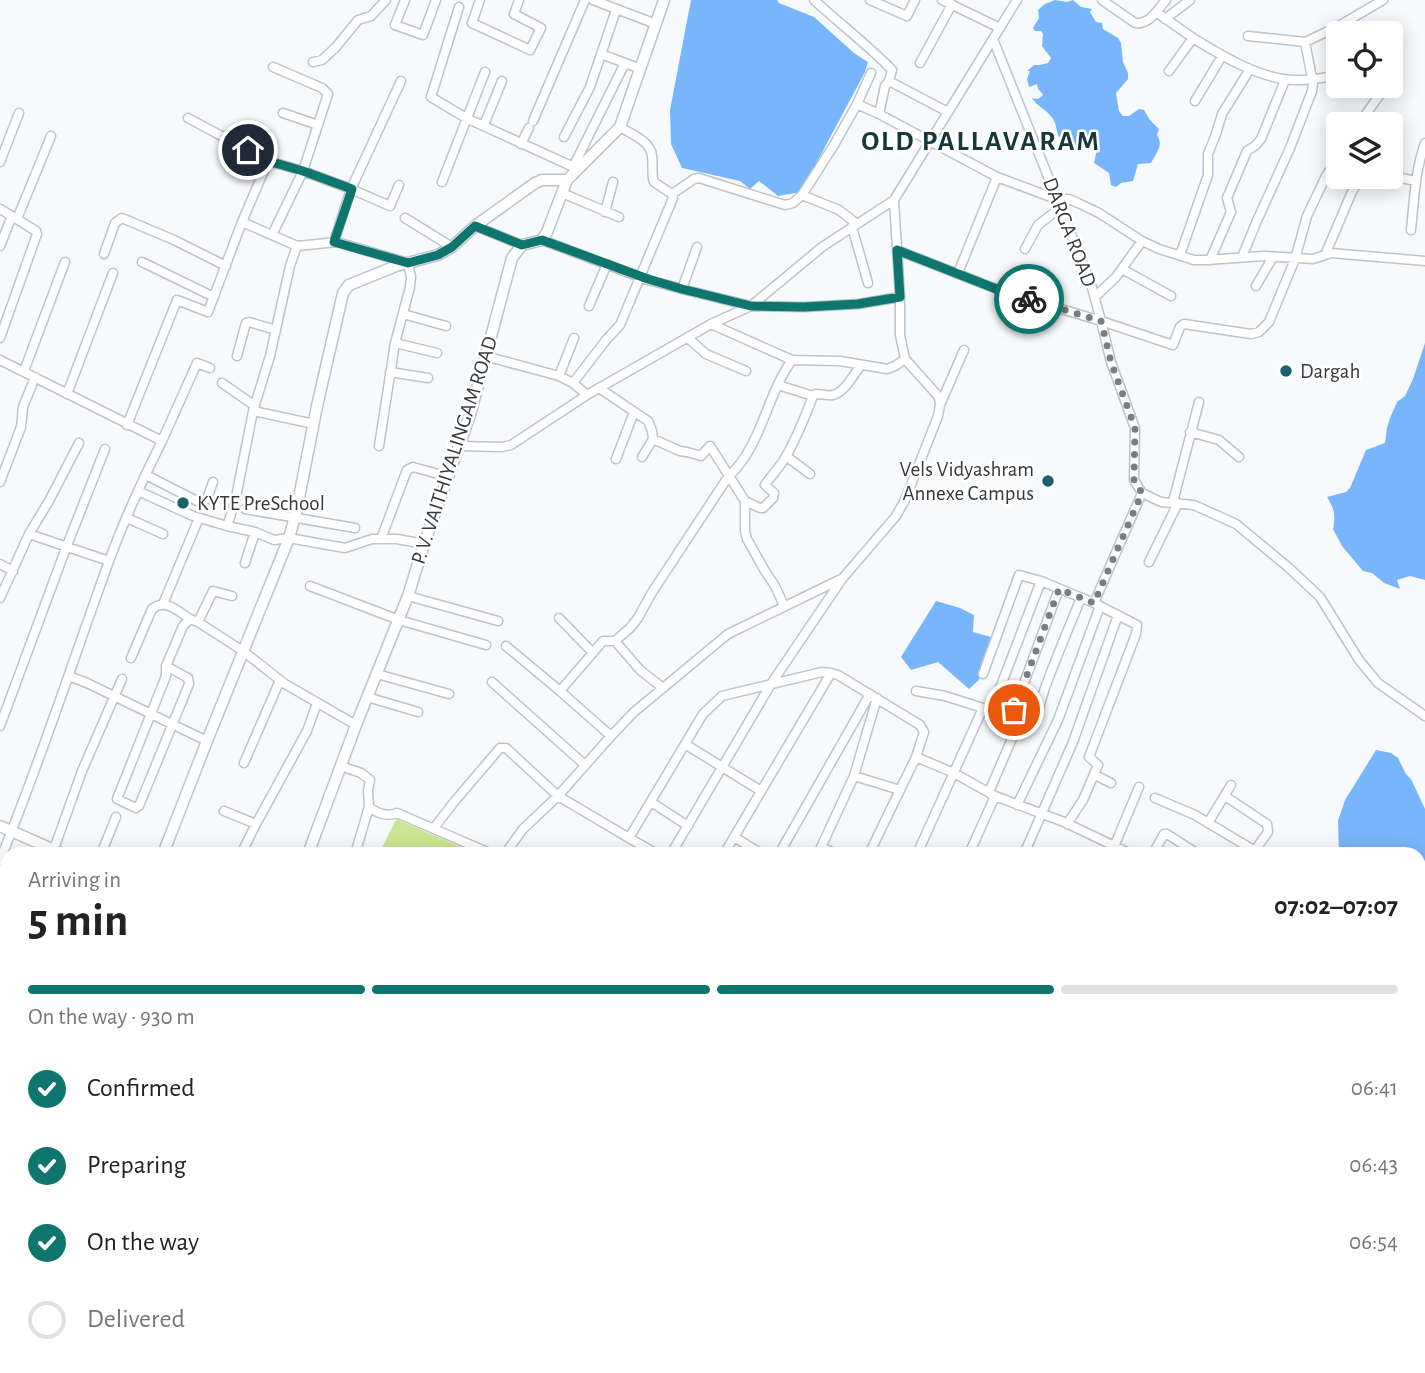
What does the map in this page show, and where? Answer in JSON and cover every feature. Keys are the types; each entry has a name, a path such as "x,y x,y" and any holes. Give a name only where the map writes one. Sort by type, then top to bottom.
{"street":[{"path":"313,62 322,60 358,20 371,16 386,0"},
{"path":"405,0 395,24 423,35 436,0"},
{"path":"480,0 472,23 530,50 541,28 514,14 519,0"},
{"path":"521,144 585,0"},
{"path":"593,0 656,24"},
{"path":"542,240 567,180 576,168 620,127 664,0"},
{"path":"814,0 892,70 885,86 879,114"},
{"path":"870,0 906,16 915,0"},
{"path":"942,0 999,28"},
{"path":"460,446 507,447 587,395 711,324 751,306 822,247 894,200 1017,0"},
{"path":"1102,0 1135,23 1145,23 1166,0"},
{"path":"1165,19 1190,0"},
{"path":"1248,36 1305,42 1383,0"},
{"path":"920,63 952,4"},
{"path":"459,7 431,97 466,118 576,168"},
{"path":"565,136 590,88 616,10"},
{"path":"1156,12 1222,56 1250,69 1285,80 1299,81 1326,76"},
{"name":"DARGA ROAD","path":"993,38 1095,297 1111,362 1135,428 1134,480 1142,493"},
{"path":"1170,71 1193,38"},
{"path":"1242,257 1312,91 1305,42"},
{"path":"601,54 641,69"},
{"path":"1195,101 1222,56"},
{"path":"576,168 625,63"},
{"path":"272,235 303,171 328,97 327,91 273,67"},
{"path":"1180,255 1208,175 1208,154 1222,114 1250,69"},
{"path":"442,182 485,72"},
{"path":"672,194 699,178 785,205 793,204 802,195 834,145 872,73"},
{"path":"1210,260 1231,212 1227,198 1247,151 1261,139 1285,80"},
{"path":"334,242 352,189 401,81"},
{"path":"484,125 502,81"},
{"path":"889,81 948,112"},
{"path":"857,104 997,177 1056,199 1069,199 1099,213 1158,249 1194,260 1242,257 1313,259 1331,253 1425,261"},
{"path":"0,162 19,113"},
{"path":"283,113 318,125"},
{"path":"188,118 268,161 352,189 390,206 399,186"},
{"path":"573,383 620,325 673,198 672,194 653,179 650,147 620,127"},
{"path":"0,246 51,136"},
{"path":"1411,230 1420,156 1425,143"},
{"path":"127,425 177,300 208,312 268,161"},
{"path":"897,250 999,290 1173,345 1180,327 1184,324 1251,334 1259,332 1269,322 1295,259 1307,216 1326,176"},
{"path":"958,273 997,177"},
{"path":"1403,178 1416,181"},
{"path":"166,847 289,538 346,288 396,266 438,255 538,182 567,180"},
{"path":"605,212 613,182"},
{"path":"1325,255 1354,189"},
{"path":"562,193 619,217"},
{"path":"802,195 839,210 854,226 868,284"},
{"path":"894,200 900,335 905,359 935,391 940,405"},
{"path":"1025,249 1038,225 1060,208"},
{"path":"0,209 36,231 37,237 0,338"},
{"path":"104,254 115,223 122,218 226,266"},
{"path":"405,218 452,247"},
{"path":"242,222 297,246 334,242 408,263"},
{"path":"475,226 522,245 542,240 640,276 751,306 858,304 900,297"},
{"path":"1095,297 1122,270 1142,241"},
{"name":"P. V. VAITHIYALINGAM ROAD","path":"311,847 408,596 460,446 512,258 522,245"},
{"path":"227,526 235,502 254,409 297,246"},
{"path":"682,289 697,247"},
{"path":"1256,286 1273,257"},
{"path":"24,371 65,262"},
{"path":"142,262 214,297"},
{"path":"379,446 395,343 410,288 408,263"},
{"path":"589,306 607,264"},
{"path":"1122,270 1171,296"},
{"path":"67,394 113,273"},
{"path":"402,314 446,326"},
{"path":"237,356 246,323 276,330"},
{"path":"711,324 792,360 840,361 887,369 905,359"},
{"path":"559,376 574,338"},
{"path":"688,338 706,354 746,371"},
{"path":"395,343 437,353"},
{"path":"675,847 771,684 842,579 896,516 905,500 940,405 964,350"},
{"path":"485,356 559,376 587,395"},
{"path":"0,360 162,441"},
{"path":"560,691 603,641 615,641 638,618 650,594 728,477 743,461 782,373 792,360"},
{"path":"6,847 109,561 138,491 197,363 210,368"},
{"path":"778,385 813,396 833,395 840,391 860,365"},
{"path":"390,372 428,378"},
{"path":"0,482 21,427 23,407 35,377"},
{"path":"222,383 254,409 314,424"},
{"path":"600,388 648,421 653,439 642,457"},
{"path":"653,439 680,451 701,456 710,446 745,501 763,508 773,498 774,492 765,485 796,438 813,396"},
{"path":"1149,562 1175,503 1199,402"},
{"path":"616,459 634,412"},
{"path":"1190,432 1219,440 1239,457"},
{"path":"0,598 29,534 79,443"},
{"path":"0,726 105,449"},
{"path":"786,456 810,474"},
{"path":"381,539 407,470 413,467 449,477"},
{"path":"146,475 201,502 207,499 213,482"},
{"path":"138,491 200,518 255,532 274,540 289,538 345,548 363,541 381,539 424,544"},
{"path":"1017,805 1058,720 1097,605 1142,493 1161,502 1194,505 1236,524 1288,566 1320,597 1359,660 1378,684 1425,716"},
{"path":"745,501 747,539 784,606"},
{"path":"245,509 355,528"},
{"path":"163,604 200,518"},
{"path":"127,519 163,534"},
{"path":"245,563 255,532"},
{"path":"29,534 109,561"},
{"path":"0,564 13,571"},
{"path":"983,674 1019,575 1041,581 1136,623 1138,628 1089,757 1098,765 1095,775 1067,824"},
{"path":"510,847 523,829 558,796 634,712 728,634 842,579"},
{"path":"986,710 992,709 1041,581"},
{"path":"310,586 399,620 486,645"},
{"path":"1014,710 1059,589"},
{"path":"166,666 188,678 189,684 136,808 117,799 166,676 166,666 183,626 194,620 213,591 232,596"},
{"path":"408,596 498,621"},
{"path":"972,847 1017,727 1028,728 1034,723 1064,636 1082,598"},
{"path":"131,658 152,609 155,605 168,605 243,651 280,680 356,725"},
{"path":"1027,847 1073,742 1118,615"},
{"path":"559,618 593,653"},
{"path":"615,641 640,670 663,688"},
{"path":"506,646 611,736"},
{"path":"629,838 703,714 722,696 822,672 831,673 873,696 922,728 924,732 916,757 872,847"},
{"path":"728,847 831,673"},
{"path":"377,674 449,694"},
{"path":"69,676 207,741"},
{"path":"59,847 82,771 121,679"},
{"path":"244,763 280,680"},
{"path":"492,682 585,765"},
{"path":"916,691 945,696 1005,717"},
{"path":"820,847 854,776 873,696"},
{"path":"783,847 873,696"},
{"path":"367,697 418,712"},
{"path":"245,847 307,731 317,703"},
{"path":"920,847 986,710"},
{"path":"685,744 761,791"},
{"path":"434,828 503,747 558,796 645,847"},
{"path":"916,757 954,773 992,794 1067,824 1107,847"},
{"path":"341,766 361,773 370,780 369,807 357,847"},
{"path":"1095,775 1111,783"},
{"path":"854,776 900,790"},
{"path":"1208,823 1231,785"},
{"path":"1113,847 1139,788"},
{"path":"1225,796 1267,824 1268,832 1258,847"},
{"path":"1155,798 1195,815 1245,847"},
{"path":"651,802 688,826"},
{"path":"369,807 377,813 397,813 476,847"},
{"path":"224,811 256,824"},
{"path":"104,847 116,817"},
{"path":"0,826 46,847"},
{"path":"1157,847 1164,834 1167,834 1187,847"},
{"path":"734,837 750,847"}],"green space":[{"path":"396,819 461,847 382,847"}],"water":[{"path":"691,0 777,0 814,17 868,62 801,192 778,196 759,181 750,189 740,181 682,168 671,144 670,110"},
{"path":"1055,0 1073,0 1081,7 1092,9 1090,12 1096,22 1102,23 1103,29 1118,38 1128,73 1128,79 1116,93 1119,111 1123,116 1129,116 1139,109 1144,110 1159,129 1157,153 1151,163 1138,164 1133,181 1121,183 1116,187 1111,185 1109,173 1094,163 1098,145 1097,133 1092,130 1086,146 1068,150 1070,139 1059,137 1051,116 1032,98 1038,99 1043,94 1037,84 1029,87 1027,79 1030,71 1027,71 1034,65 1048,63 1051,58 1042,46 1043,34 1033,28 1039,18 1038,10"},
{"path":"1425,343 1425,580 1410,576 1397,580 1400,589 1384,583 1372,573 1363,571 1342,546 1333,529 1334,512 1327,497 1346,492 1366,450 1385,443 1390,418 1413,379"},
{"path":"936,601 974,615 973,632 991,637 979,680 969,689 938,662 911,670 901,657"},
{"path":"1376,750 1391,753 1398,758 1411,779 1425,809 1425,847 1339,847 1338,821 1345,800"}],"way so far":[{"path":"1014,710 1059,589 1094,603 1142,493 1134,480 1135,428 1111,362 1101,321 1029,299"}],"place":[{"name":"Dargah","path":"1286,371"},
{"name":"Vels Vidyashram Annexe Campus","path":"1048,481"},
{"name":"KYTE PreSchool","path":"183,503"}],"district":[{"name":"OLD PALLAVARAM","path":"981,140"}],"route":[{"path":"248,150 268,161 352,189 334,242 408,263 438,255 452,247 475,226 522,245 542,240 648,279 751,306 804,307 858,304 900,297 897,250 1029,299"}]}
